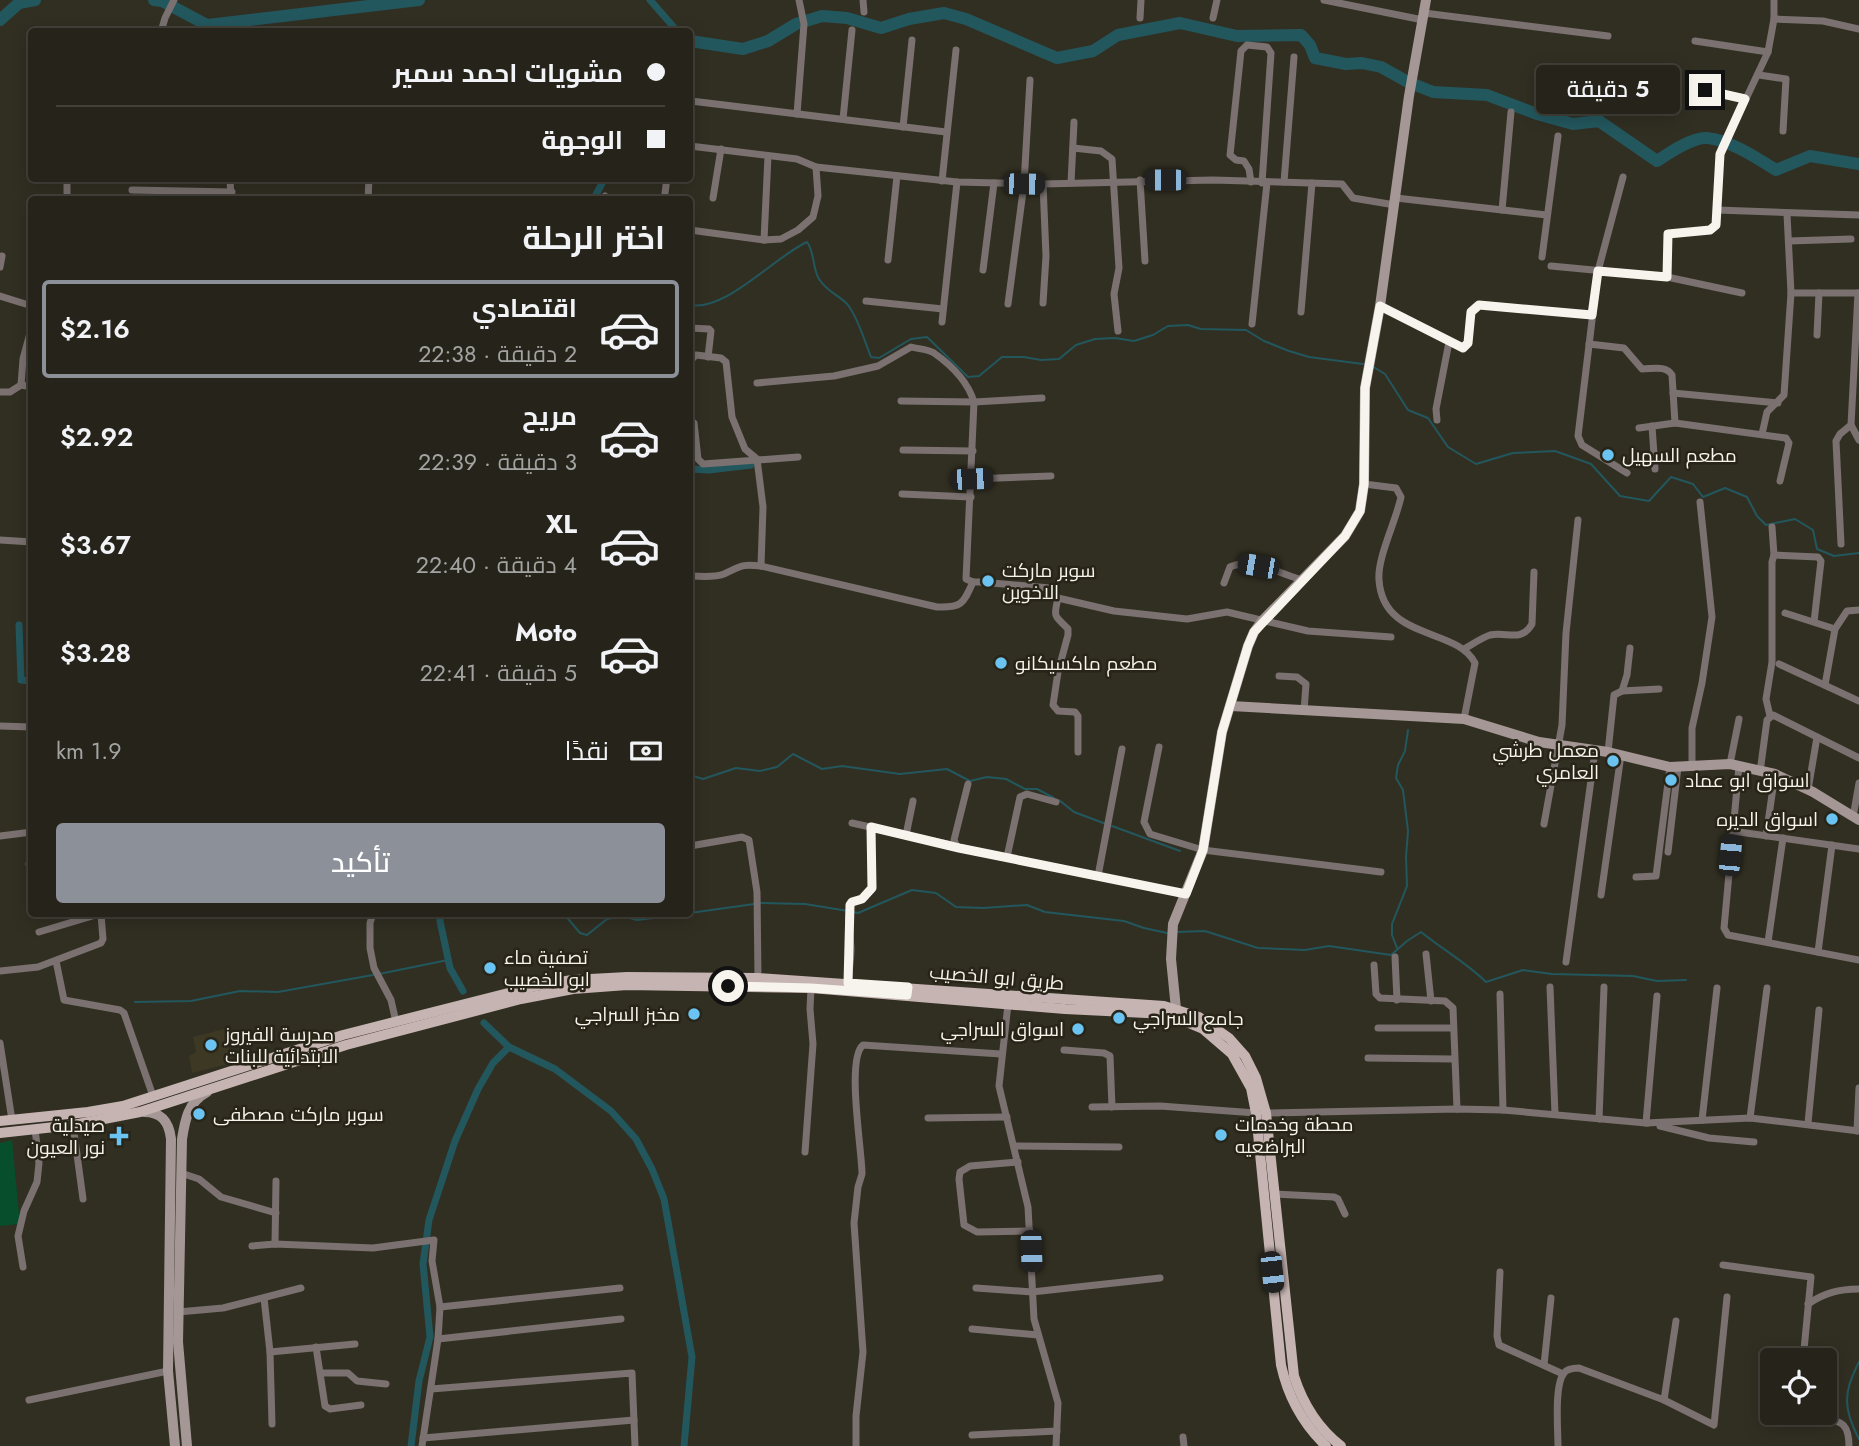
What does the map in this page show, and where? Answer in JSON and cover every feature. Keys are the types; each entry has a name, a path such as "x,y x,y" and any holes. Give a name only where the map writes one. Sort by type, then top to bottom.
{"main road":[{"path":"1176,1009 1171,958 1173,924 1203,850 1222,732 1248,646 1263,620 1351,529 1360,511 1364,484 1365,388 1426,0"},
{"path":"1231,706 1464,719 1498,731 1559,745 1608,752 1674,767 1735,765 1775,774 1856,819"},
{"name":"طريق ابو الخصيب","path":"0,1133 73,1125 140,1112 396,1022 518,990 572,981 626,977 758,978 848,983 1008,1004 1154,1013 1191,1023 1213,1036 1232,1054 1261,1113 1280,1365 1294,1404 1326,1446"},
{"name":"طريق ابو الخصيب","path":"6,1120 107,1109 344,1040 573,989 627,985 907,991 1152,1005 1176,1009 1210,1023 1237,1047 1256,1078 1274,1194 1294,1376 1309,1412 1341,1446"},
{"path":"187,1446 179,1370 178,1312 185,1120 191,1106 201,1095 219,1085"},
{"path":"140,1112 154,1112 161,1116 170,1129 172,1139 168,1371 175,1446"}],"street":[{"path":"162,28 174,0"},
{"path":"797,114 804,24 799,0"},
{"path":"863,0 864,12"},
{"path":"1140,0 1140,19"},
{"path":"1213,18 1217,0"},
{"path":"1324,0 1423,17 1608,36"},
{"path":"1667,277 1668,234 1710,230 1716,225 1720,154 1768,52 1774,19 1774,0"},
{"path":"1774,19 1823,21 1859,29"},
{"path":"843,120 852,30"},
{"path":"903,127 912,40"},
{"path":"1695,41 1768,52"},
{"path":"1251,182 1247,163 1230,155 1241,51 1247,45 1263,45 1268,47 1271,53 1264,183 1252,324"},
{"path":"942,181 956,50"},
{"path":"1284,182 1294,57"},
{"path":"1759,75 1786,79 1783,131"},
{"path":"1008,304 1024,184 1030,80"},
{"path":"1705,90 1745,99"},
{"path":"693,101 946,132"},
{"path":"1502,210 1511,112"},
{"path":"1071,183 1074,121"},
{"path":"1542,257 1558,136"},
{"path":"693,146 797,159 816,167 942,181 1043,184 1140,180 1342,184 1353,198 1547,215"},
{"path":"1073,148 1101,151 1111,159 1119,268 1114,294 1118,331"},
{"path":"713,198 721,149"},
{"path":"764,240 768,156"},
{"path":"693,230 764,240 781,239 798,230 813,216 818,196 816,167"},
{"path":"888,260 898,176"},
{"path":"1623,177 1598,271 1578,441 1627,472"},
{"path":"1140,180 1145,261"},
{"path":"665,192 666,182"},
{"path":"942,322 957,182"},
{"path":"983,270 994,183"},
{"path":"1301,312 1312,183"},
{"path":"1043,184 1046,256 1043,303"},
{"path":"132,190 231,196"},
{"path":"1717,210 1859,215"},
{"path":"1762,434 1767,412 1784,395 1791,293 1787,214"},
{"path":"1789,241 1852,239"},
{"path":"0,267 2,256"},
{"path":"1551,266 1667,277 1742,293"},
{"path":"1791,293 1858,293 1856,411 1852,425 1840,434 1836,441 1841,544"},
{"path":"1817,335 1819,293"},
{"path":"0,296 28,305"},
{"path":"866,302 943,309"},
{"path":"1380,306 1463,348 1468,343 1471,312 1479,305 1592,315"},
{"path":"693,328 711,331 708,357"},
{"path":"21,385 28,341"},
{"path":"1437,419 1436,409 1449,342"},
{"path":"1589,344 1624,348 1642,369 1669,370 1672,375 1675,423"},
{"path":"757,383 834,376 878,366 911,347 932,351 969,387 974,402 966,579 973,582 1050,588 1058,598 1114,611 1159,617 1187,619 1227,612 1320,632 1391,637"},
{"path":"693,358 696,355 720,358 726,362 732,418 745,449 757,459 763,507 761,566"},
{"path":"0,392 10,391 21,385 28,386"},
{"path":"1673,393 1778,403"},
{"path":"901,401 974,402 1042,398"},
{"path":"693,422 700,462 707,464 798,457"},
{"path":"1639,428 1675,423 1788,440 1780,481"},
{"path":"1852,425 1859,440"},
{"path":"1652,426 1655,468"},
{"path":"903,450 973,451"},
{"path":"972,479 1051,476"},
{"path":"1364,484 1396,488 1401,497 1380,568 1379,580 1392,611 1413,629 1464,649 1475,663 1464,719"},
{"path":"902,494 971,497"},
{"path":"1692,767 1692,728 1712,617 1700,502"},
{"path":"1544,824 1562,725 1566,633 1578,520"},
{"path":"1760,772 1767,720 1770,716 1766,699 1772,662 1772,527"},
{"path":"0,540 28,542"},
{"path":"1774,555 1818,557 1821,561 1814,622"},
{"path":"1224,583 1230,567 1238,563 1258,566 1302,580"},
{"path":"693,576 723,574 743,564 761,566 937,607 954,608 965,600 973,582"},
{"path":"1464,649 1486,636 1516,636 1528,631 1532,624 1535,572"},
{"path":"1058,598 1054,614 1068,629 1068,635 1053,705 1058,711 1075,712 1079,716 1078,752"},
{"path":"1825,685 1835,629 1847,611 1859,610"},
{"path":"1785,613 1835,629"},
{"path":"1622,691 1630,648"},
{"path":"1779,664 1859,701"},
{"path":"1279,676 1297,677 1306,684 1304,710"},
{"path":"1608,752 1615,695 1622,691 1660,690"},
{"path":"1770,716 1773,715 1859,758"},
{"path":"1739,719 1724,928 1728,935 1859,960"},
{"path":"0,726 28,727"},
{"path":"1808,790 1817,737"},
{"path":"1159,747 1144,822 1150,834 1203,850 1381,872"},
{"path":"1098,876 1122,749"},
{"path":"1566,962 1595,751"},
{"path":"1601,895 1621,755"},
{"path":"1668,852 1674,767"},
{"path":"1636,877 1656,876 1674,767"},
{"path":"1766,836 1775,774"},
{"path":"1856,819 1859,783"},
{"path":"956,846 954,840 968,785"},
{"path":"1007,857 1020,797 1027,794 1056,802"},
{"path":"906,835 913,801"},
{"path":"852,823 1186,894"},
{"path":"848,983 851,951 848,918 850,905 862,899 872,888 871,827"},
{"path":"1731,831 1859,849"},
{"path":"0,836 28,832"},
{"path":"693,845 742,837 748,839 757,892 758,978"},
{"path":"1768,942 1783,838"},
{"path":"1818,952 1832,845"},
{"path":"39,932 90,917"},
{"path":"0,971 25,970 101,943 100,917"},
{"path":"372,917 370,948 374,968 391,1000 396,1022"},
{"path":"1426,954 1431,1001"},
{"path":"1395,957 1397,1000"},
{"path":"56,961 64,1000 124,1013 153,1096"},
{"path":"1374,965 1376,994 1386,1000 1445,1001 1452,1008 1457,1109"},
{"path":"1550,987 1555,1114"},
{"path":"1599,1119 1604,987"},
{"path":"805,1152 813,1044 811,988"},
{"path":"1702,1120 1717,988"},
{"path":"1750,1118 1766,988"},
{"path":"1500,994 1503,1110"},
{"path":"1646,1123 1657,996"},
{"path":"1008,1004 999,1086 1028,1207 1032,1292 1038,1335 1058,1403 1056,1446"},
{"path":"1808,1123 1819,1010"},
{"path":"1378,1028 1453,1027"},
{"path":"0,1043 6,1120"},
{"path":"856,1446 856,1416 863,1352 855,1223 855,1206 862,1174 855,1082 858,1050 863,1045 887,1045 1001,1054"},
{"path":"1063,1050 1104,1053 1110,1056 1112,1107"},
{"path":"1368,1058 1453,1059"},
{"path":"1092,1107 1160,1106 1261,1113 1503,1110 1646,1123 1750,1118 1858,1131 1859,1088"},
{"path":"928,1118 1007,1117"},
{"path":"1646,1123 1709,1138 1754,1142"},
{"path":"73,1125 83,1199"},
{"path":"23,1267 18,1236 24,1211 37,1182 34,1129"},
{"path":"1014,1146 1119,1147"},
{"path":"1018,1162 970,1166 960,1172 964,1225 977,1232 1030,1231"},
{"path":"181,1173 199,1179 220,1197 276,1213"},
{"path":"275,1244 276,1181"},
{"path":"1274,1194 1334,1197 1338,1199 1345,1214"},
{"path":"253,1245 373,1248 434,1240 432,1261 440,1307 438,1339 422,1442 634,1420"},
{"path":"1723,1265 1811,1277 1804,1348"},
{"path":"1500,1272 1497,1336 1499,1345 1563,1374"},
{"path":"976,1288 1032,1292 1160,1278"},
{"path":"178,1312 223,1308 301,1288"},
{"path":"440,1307 620,1288"},
{"path":"1808,1304 1822,1294 1859,1289"},
{"path":"1558,1446 1559,1386 1563,1374 1572,1368 1579,1368 1664,1400 1713,1424 1727,1297"},
{"path":"264,1298 270,1352 272,1424"},
{"path":"1544,1366 1551,1298"},
{"path":"438,1339 621,1319"},
{"path":"1664,1400 1676,1321"},
{"path":"972,1329 1038,1335"},
{"path":"270,1352 355,1344"},
{"path":"316,1347 326,1407 361,1405"},
{"path":"29,1400 168,1371"},
{"path":"321,1373 348,1373 357,1381 386,1384"},
{"path":"431,1388 632,1373 635,1446"},
{"path":"1837,1421 1844,1424 1847,1429 1849,1446"},
{"path":"972,1435 1057,1431"}],"shaded area":[{"name":"مدرسة الفيروز الابتدائية للبنات","path":"224,1029 232,1063 192,1073 189,1056 196,1052 193,1037"}],"green space":[{"path":"12,1140 20,1224 0,1226 0,1143"}],"waterway":[{"path":"0,20 19,3 35,0"},
{"path":"154,0 162,1 207,25 419,0"},
{"path":"650,0 674,28"},
{"path":"693,41 743,49 768,41 796,24 822,16 847,18 881,28 909,19 944,13 966,19 1057,58 1093,51 1118,35 1180,23 1237,36 1301,35 1310,45 1315,58 1381,67 1433,92 1487,95 1573,124 1599,121 1657,161 1688,143 1707,138 1734,146 1776,170 1810,156 1859,164"},
{"path":"595,196 603,182"},
{"path":"693,305 704,305 735,292 807,242 819,279 848,305 871,357 879,358 911,339 927,337 968,377 979,376 1002,357 1059,359 1076,345 1095,339 1134,341 1153,335 1168,326 1188,325 1201,329 1246,330 1264,341 1309,357 1363,364"},
{"path":"1372,366 1385,374 1408,410 1428,418 1448,447 1476,464 1513,453 1555,451 1591,464 1620,496 1649,501 1671,477 1693,484 1703,497 1725,488 1747,497 1757,516 1766,525 1795,519 1813,530 1817,549 1834,556 1859,553"},
{"path":"693,469 751,465"},
{"path":"19,625 21,680 28,681"},
{"path":"1397,948 1392,935 1392,924 1407,886 1408,831 1403,790 1396,778 1398,765 1405,751 1408,730"},
{"path":"693,776 703,779 736,768 760,771 777,767 793,754 822,769 842,766 900,774 947,769 970,781 987,777 1006,779 1025,789 1037,789 1054,798"},
{"path":"1059,800 1074,812 1106,824"},
{"path":"1112,826 1180,851"},
{"path":"853,912 858,913 912,890 936,893 956,907 1027,905 1045,912 1124,921 1167,933"},
{"path":"760,903 805,904 848,911"},
{"path":"693,913 754,904"},
{"path":"440,917 450,968 463,991"},
{"path":"567,917 580,933 587,935 607,919 618,917"},
{"path":"626,917 637,920 662,917"},
{"path":"1176,932 1205,931 1258,948 1305,950 1329,946 1391,955 1421,932 1486,982 1523,970 1552,974 1633,976 1657,981 1686,980"},
{"path":"379,974 448,960"},
{"path":"135,1002 191,1001 240,991 278,992 373,975"},
{"path":"484,1023 509,1047 555,1069 611,1111 636,1139 652,1169 664,1199 692,1357 684,1446"},
{"path":"411,1446 419,1381 430,1337 423,1264 429,1220 455,1141 478,1089 493,1063 509,1047"},
{"path":"1859,1362 1850,1382 1847,1400 1850,1418 1859,1439"}],"place":[{"name":"مطعم السهيل","path":"1608,455"},
{"name":"سوبر ماركت الاخوين","path":"988,581"},
{"name":"مطعم ماكسيكانو","path":"1001,663"},
{"name":"معمل طرشي العامري","path":"1613,761"},
{"name":"اسواق ابو عماد","path":"1671,780"},
{"name":"اسواق الديره","path":"1832,819"},
{"name":"تصفية ماء ابو الخصيب","path":"490,968"},
{"name":"مخبز السراجي","path":"694,1014"},
{"name":"جامع السراجي","path":"1119,1018"},
{"name":"اسواق السراجي","path":"1078,1029"},
{"name":"مدرسة الفيروز الابتدائية للبنات","path":"211,1045"},
{"name":"سوبر ماركت مصطفى","path":"199,1114"},
{"name":"محطة وخدمات البراضعيه","path":"1221,1135"},
{"name":"صيدلية نور العيون","path":"119,1136"}],"route":[{"path":"728,986 811,988 907,995 908,987 848,983 851,951 848,918 850,905 862,899 872,888 871,827 959,848 1186,894 1203,850 1222,732 1254,632 1345,536 1356,522 1360,511 1364,484 1365,388 1380,306 1463,348 1468,343 1471,312 1479,305 1592,315 1598,271 1667,277 1668,234 1710,230 1716,225 1720,154 1745,99 1705,90"}]}
